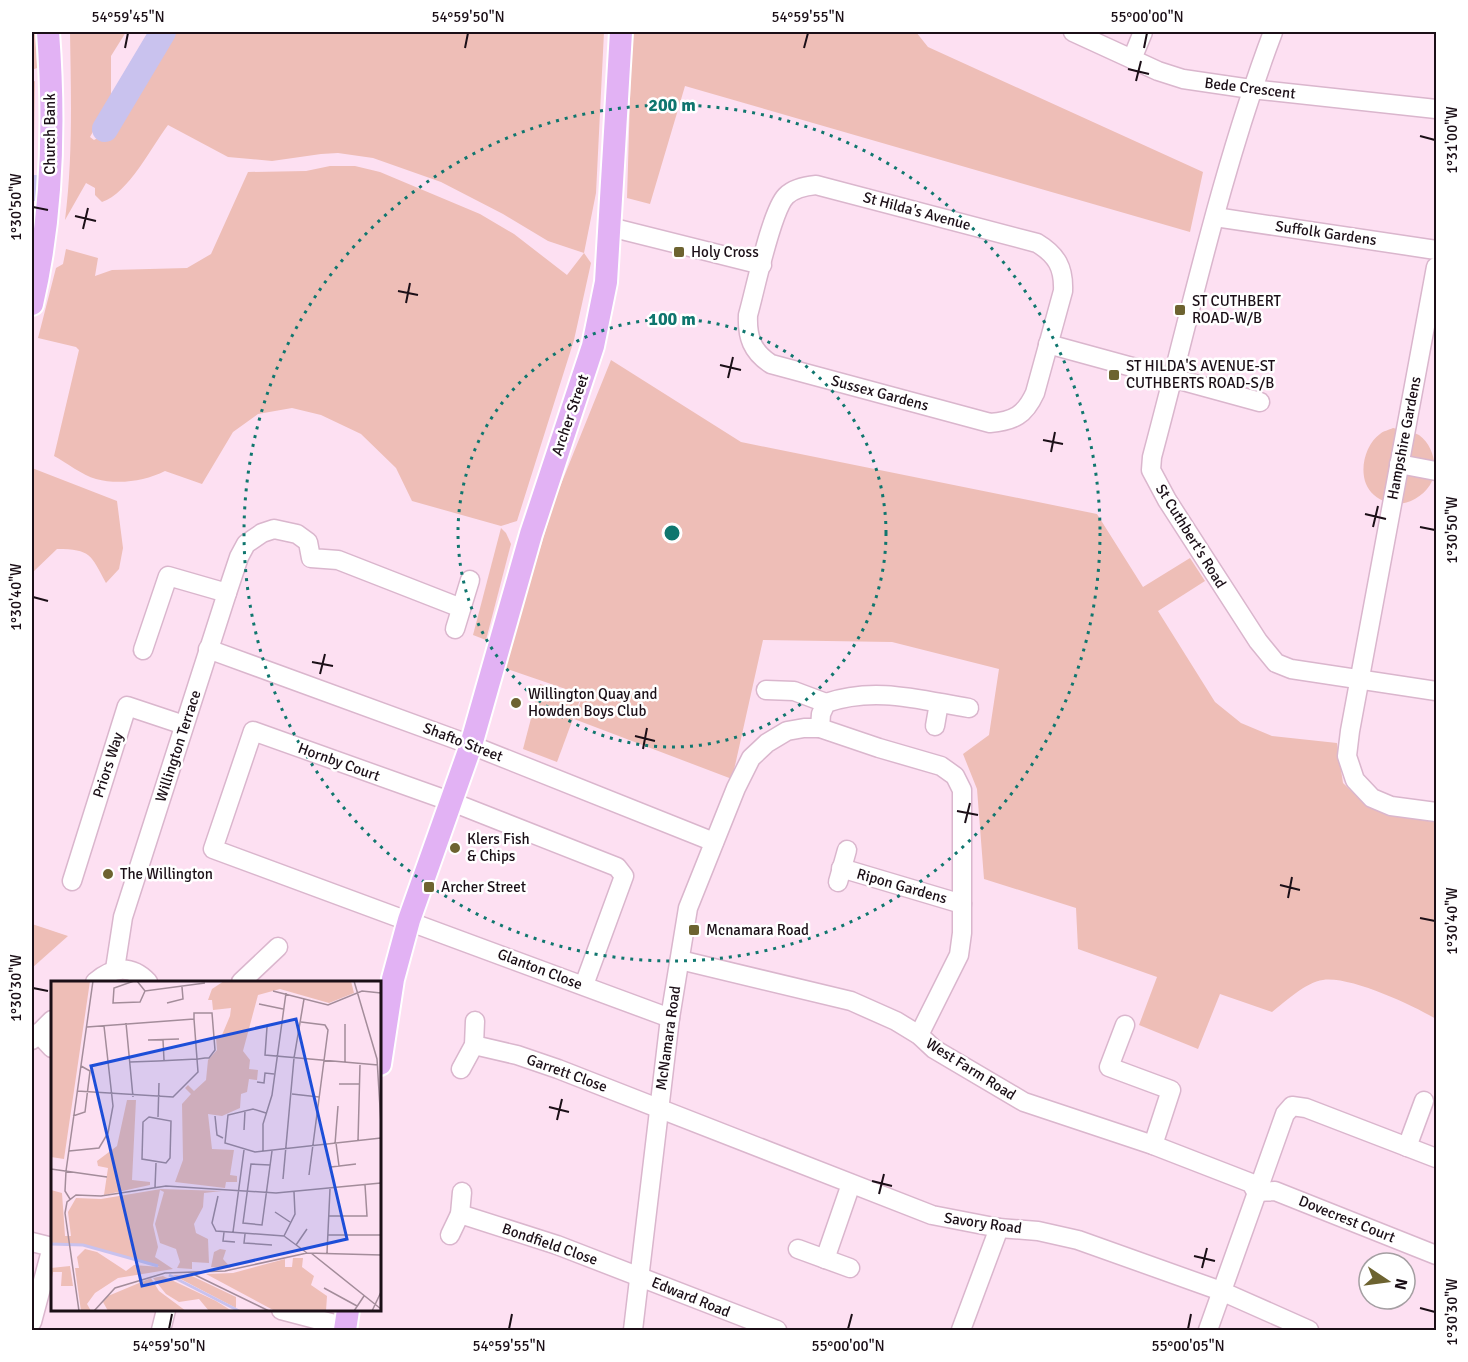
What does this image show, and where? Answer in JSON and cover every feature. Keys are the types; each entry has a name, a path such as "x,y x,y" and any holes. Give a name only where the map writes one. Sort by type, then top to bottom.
{"main road":[{"name":"Church Bank","path":"32,303 45,236 52,140 48,32"},
{"name":"Archer Street","path":"381,1057 393,979 409,920 471,745 531,534 593,346 606,282 621,32"}],"street":[{"name":"Bede Crescent","path":"1073,32 1183,79 1437,110"},
{"path":"1132,59 1143,32"},
{"name":"St Cuthbert's Road","path":"1273,32 1251,89 1215,217 1152,457 1151,470 1167,500 1258,641 1276,663 1291,669 1437,691"},
{"name":"St Hilda's Avenue","path":"762,265 779,205 794,190 816,185 1037,243 1049,250 1060,264 1064,279 1063,291 1048,344"},
{"name":"Suffolk Gardens","path":"1215,217 1437,250"},
{"path":"610,227 762,265"},
{"name":"Sussex Gardens","path":"762,265 748,315 747,330 754,349 771,364 990,423 1007,421 1021,414 1030,404 1048,344"},
{"name":"Hampshire Gardens","path":"1437,267 1359,679 1347,756 1355,780 1372,798 1391,806 1437,812"},
{"path":"1048,344 1260,402"},
{"path":"1399,464 1437,471"},
{"name":"Willington Terrace","path":"116,969 123,917 226,593 246,544 274,528 297,534 308,542 311,558 338,560 460,608"},
{"path":"143,650 168,576 226,593"},
{"path":"454,629 470,580"},
{"name":"Shafto Street","path":"208,649 471,745 714,842"},
{"path":"766,690 794,691 826,703 847,696 885,694 969,708"},
{"path":"826,703 821,714 820,728 941,766 955,776 962,790 962,933 959,955 919,1035"},
{"path":"934,726 939,703"},
{"name":"Priors Way","path":"72,881 127,706 184,725"},
{"name":"McNamara Road","path":"633,1330 670,1018 688,908 736,788 751,758 767,743 788,731 820,728"},
{"name":"Hornby Court","path":"409,920 213,849 253,731 452,802 617,867 624,876 584,985"},
{"name":"Ripon Gardens","path":"847,850 839,875 962,904"},
{"name":"Glanton Close","path":"409,920 670,1018"},
{"path":"242,981 278,948"},
{"name":"West Farm Road","path":"680,960 851,1001 896,1021 919,1035 934,1049 1024,1102 1153,1145 1251,1184 1256,1192"},
{"path":"97,981 116,969 126,970 147,981"},
{"path":"51,1021 35,1036 51,1047"},
{"path":"461,1069 474,1045 475,1021"},
{"path":"1125,1024 1109,1066 1172,1090 1153,1145"},
{"name":"Garrett Close","path":"474,1045 517,1055 659,1107"},
{"path":"1407,1147 1424,1101"},
{"path":"1208,1330 1285,1114 1292,1106 1306,1108 1437,1158"},
{"name":"Savory Road","path":"659,1107 932,1215 999,1228 1038,1231 1078,1240 1221,1292 1309,1330"},
{"path":"825,1259 851,1184"},
{"name":"Dovecrest Court","path":"1256,1192 1275,1191 1437,1255"},
{"path":"450,1235 460,1214 462,1192"},
{"name":"Bondfield Close","path":"460,1214 557,1245 639,1276"},
{"path":"961,1330 999,1228"},
{"path":"32,1242 51,1247"},
{"path":"798,1249 850,1268"},
{"path":"32,1322 51,1251"},
{"name":"Edward Road","path":"639,1276 777,1330"},
{"path":"161,1330 166,1311"},
{"path":"286,1311 346,1322"}],"shaded area":[{"path":"32,32 35,32 37,68 32,70"},
{"path":"70,32 126,32 111,56 111,99 90,137 94,140 105,134 167,32 604,32 596,193 584,253 548,241 503,214 441,182 373,158 338,153 272,161 228,157 168,125 121,190 102,202 95,195 95,188 86,183 65,220 70,149"},
{"path":"632,32 916,32 928,47 1203,172 1190,232 685,86 650,204 627,198"},
{"path":"35,81 34,147 32,150 32,82"},
{"path":"330,166 355,166 380,172 480,214 514,234 567,275 584,253 591,263 574,340 517,521 501,526 412,501 396,468 361,434 321,415 292,408 258,414 233,432 202,484 165,471 132,481 105,481 85,475 54,456 79,350 76,347 38,338 56,268 63,264 66,249 98,258 95,276 112,270 187,268 211,254 248,172 306,171"},
{"path":"611,360 741,442 1097,514 1143,587 1190,558 1205,581 1158,611 1215,702 1241,723 1272,736 1337,743 1343,783 1361,800 1386,815 1436,822 1436,1019 1397,999 1364,987 1349,982 1323,980 1303,988 1272,1012 1220,994 1198,1049 1139,1025 1157,977 1078,949 1076,908 984,879 977,789 963,754 989,735 999,669 892,642 763,640 732,779 574,719 583,695 504,668 555,499"},
{"path":"1393,428 1419,435 1428,445 1434,458 1433,479 1425,492 1412,501 1397,504 1381,500 1374,495 1368,489 1364,472 1369,446 1381,433"},
{"path":"32,468 117,501 123,548 119,569 106,583 93,560 77,550 57,549 32,573"},
{"path":"501,528 511,544 486,640 473,635"},
{"path":"540,684 581,697 557,762 523,749"},
{"path":"32,924 68,936 32,968"}],"waterway":[{"path":"105,129 163,32"}],"place":[{"name":"Holy Cross","path":"679,252"},
{"name":"ST CUTHBERT ROAD-W/B","path":"1180,310"},
{"name":"ST HILDA'S AVENUE-ST CUTHBERTS ROAD-S/B","path":"1114,375"},
{"name":"Willington Quay and Howden Boys Club","path":"516,703"},
{"name":"Klers Fish & Chips","path":"455,848"},
{"name":"The Willington","path":"108,874"},
{"name":"Archer Street","path":"429,887"},
{"name":"Mcnamara Road","path":"694,930"}]}
